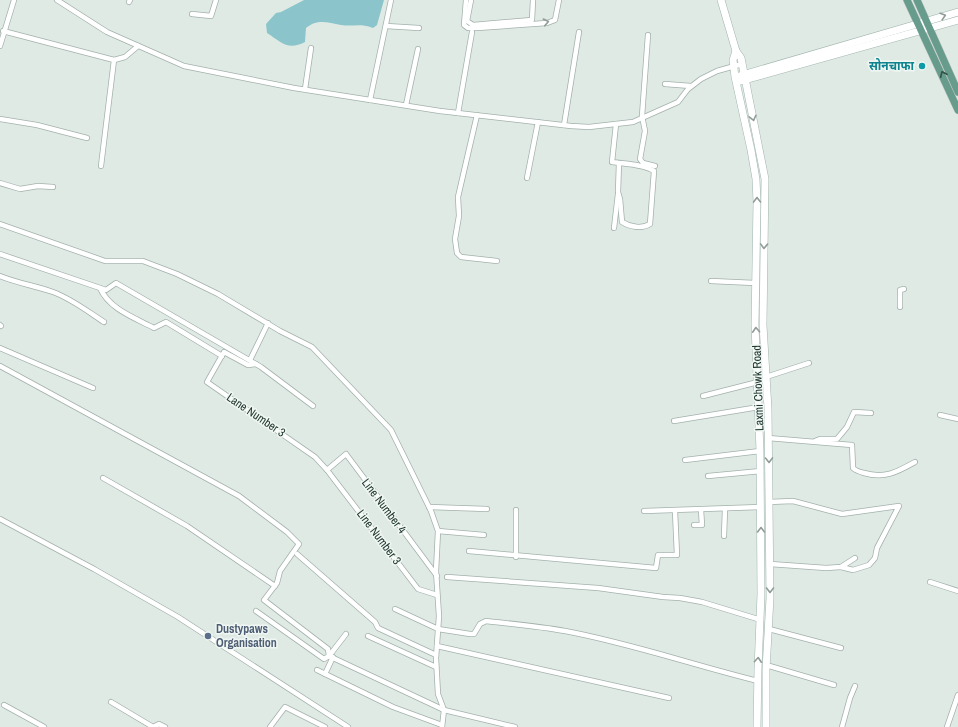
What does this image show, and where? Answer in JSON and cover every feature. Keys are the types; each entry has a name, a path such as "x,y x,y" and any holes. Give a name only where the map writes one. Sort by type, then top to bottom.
{"main road":[{"path":"721,0 736,51"},
{"path":"907,0 958,110"},
{"path":"918,0 958,92"},
{"path":"736,80 958,12"},
{"path":"744,77 908,33 922,31 958,20"},
{"name":"Laxmi Chowk Road","path":"736,51 742,64 765,179 763,325 767,388 770,564 769,629 766,666 766,727"},
{"name":"Laxmi Chowk Road","path":"736,51 734,67 736,80 756,179 755,283 759,385 761,507 761,618 757,727"},
{"path":"759,385 767,388"},
{"path":"761,507 769,504"},
{"path":"761,618 769,618"}],"street":[{"path":"0,46 3,31 14,0"},
{"path":"57,0 107,32 184,66 370,100 458,113 564,125 589,127 633,122 642,116 678,102 691,86 717,71 742,64"},
{"path":"192,14 210,17 216,0"},
{"path":"370,100 392,0"},
{"path":"466,0 464,25 468,28 547,23 555,20 559,0"},
{"path":"471,0 467,21 473,25 532,20 533,0"},
{"path":"386,26 419,28"},
{"path":"3,31 114,60 126,57 138,46"},
{"path":"458,113 472,32"},
{"path":"564,125 579,32"},
{"path":"648,35 642,116 645,131 640,162 655,166"},
{"path":"305,89 311,48"},
{"path":"406,105 418,49"},
{"path":"101,166 114,60"},
{"path":"664,84 691,86"},
{"path":"477,115 458,197 459,216 455,239 457,253 461,258 498,261"},
{"path":"0,119 37,125 87,138"},
{"path":"527,178 538,122"},
{"path":"616,124 612,162 649,168 654,171 650,224 645,227 627,225 622,222 618,192"},
{"path":"614,228 618,192 619,163"},
{"path":"0,183 20,189 38,186 53,187"},
{"path":"0,224 105,261 143,261 161,267 218,294 268,324 312,347 391,430 429,507 438,531 438,629 436,667 438,694 444,710 442,726 393,707 317,670"},
{"path":"0,254 106,290 116,283 250,360 313,406"},
{"path":"0,276 12,281 29,284 73,300 104,322"},
{"path":"711,281 755,283"},
{"path":"100,288 104,296 112,304 154,328 166,322 222,356 224,352 248,365 256,364"},
{"path":"900,307 900,290 904,289"},
{"path":"250,360 268,324"},
{"path":"0,348 93,388"},
{"name":"Lane Number 3","path":"222,356 207,382 315,457 327,470"},
{"path":"766,377 809,363"},
{"path":"0,366 239,496 287,532 299,544 280,570 275,586 264,600 328,649 331,656 444,710 515,727"},
{"path":"703,396 759,385"},
{"path":"674,421 759,407"},
{"path":"815,441 820,439 838,439 842,432 847,428 854,412 871,413"},
{"path":"940,415 958,419"},
{"path":"768,438 815,441 821,444 852,445 853,468 871,475 892,475 915,462"},
{"path":"685,460 760,451"},
{"name":"Line Number 4","path":"327,470 346,454 437,576"},
{"name":"Line Number 3","path":"327,470 418,589 437,595"},
{"path":"708,476 760,471"},
{"path":"103,478 188,526 275,586"},
{"path":"769,504 793,501 842,514 899,506 877,548 875,558 869,565 854,570 841,567 826,568 770,564"},
{"path":"429,507 487,509"},
{"path":"644,511 761,507"},
{"path":"724,536 725,508"},
{"path":"516,510 516,557"},
{"path":"694,525 702,525 701,510"},
{"path":"469,551 516,557 656,568 658,555 677,555 675,511"},
{"path":"0,519 94,568 178,617 348,727"},
{"path":"438,531 484,535"},
{"path":"297,554 375,622 378,628 436,655"},
{"path":"841,567 855,558"},
{"path":"447,577 598,588 660,597 680,598 702,602 761,618"},
{"path":"930,582 958,591"},
{"path":"395,609 438,629 474,634 480,624 486,621 566,631 758,681"},
{"path":"256,611 324,659 331,656"},
{"path":"769,629 841,648"},
{"path":"325,674 331,656 346,634"},
{"path":"368,636 436,667"},
{"path":"437,646 669,698"},
{"path":"766,666 834,685"},
{"path":"842,727 848,702 855,686"},
{"path":"948,727 958,695"},
{"path":"111,702 153,727 159,724 165,727"},
{"path":"4,705 44,727"},
{"path":"270,727 285,707 325,727"}],"water":[{"path":"304,0 384,0 377,25 373,28 319,22 306,28 305,42 294,46 285,44 267,33 266,24 276,13"}],"place":[{"name":"सोनचाफा","path":"922,66"},
{"name":"Dustypaws Organisation","path":"208,636"}]}
